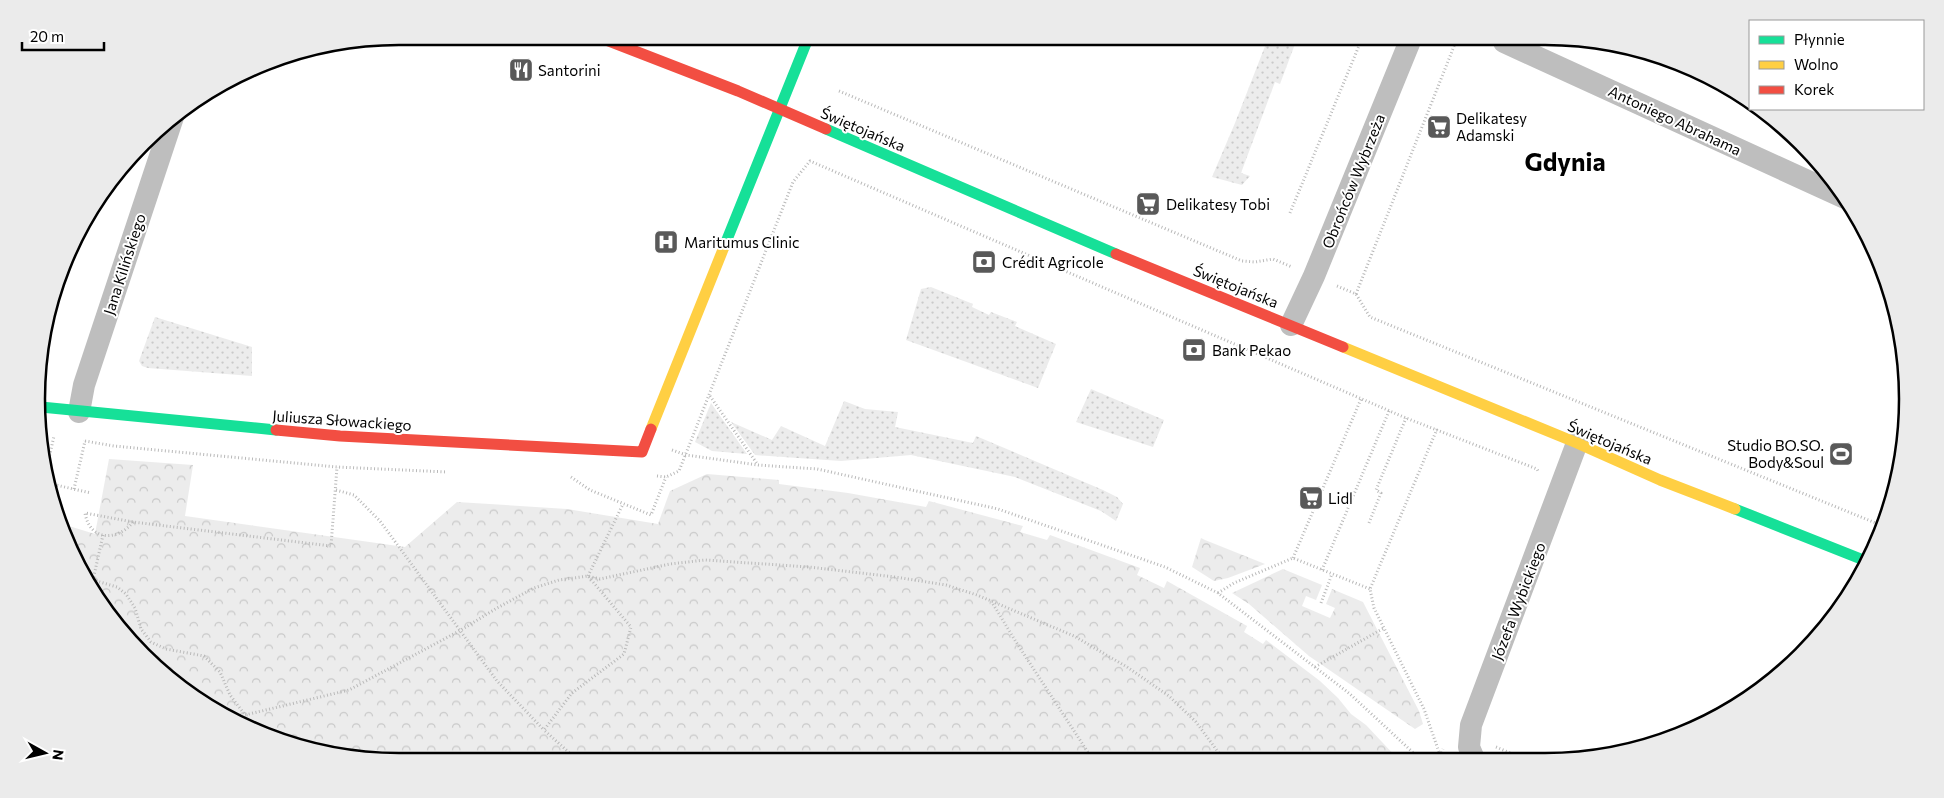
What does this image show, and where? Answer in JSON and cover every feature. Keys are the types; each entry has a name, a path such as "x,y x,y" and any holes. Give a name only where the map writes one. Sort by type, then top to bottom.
{"street":[{"name":"Świętojańska","path":"619,45 779,109 1064,232 1577,443 1660,480 1861,559"},
{"path":"779,109 805,45"},
{"name":"Obrońców Wybrzeża","path":"1291,325 1314,276 1408,45"},
{"name":"Antoniego Abrahama","path":"1511,45 1832,192"},
{"name":"Juliusza Słowackiego","path":"45,408 340,436 642,452 779,109"},
{"name":"Jana Kilińskiego","path":"79,412 84,385 164,135"},
{"name":"Józefa Wybickiego","path":"1481,751 1469,747 1471,725 1577,443"}],"path":[{"path":"1290,213 1359,45"},
{"path":"1356,294 1454,45"},
{"path":"839,90 1242,261 1255,262 1273,259 1294,268"},
{"path":"571,477 590,490 651,515 666,477 679,471 793,182 810,161 1389,411 1538,468 1540,477"},
{"path":"1329,283 1356,294 1370,317 1876,523"},
{"path":"710,396 758,465"},
{"path":"1218,592 1292,558 1361,399"},
{"path":"1322,570 1389,411"},
{"path":"1369,523 1381,493 1376,490 1406,418"},
{"path":"1437,429 1370,589 1374,608 1424,709 1439,753"},
{"path":"50,455 54,436"},
{"path":"74,489 85,442"},
{"path":"114,446 337,467 331,546 133,522 86,513 86,519 92,529 108,536 121,534 133,522"},
{"path":"686,455 758,465 817,469 998,509 1165,566 1218,592 1350,694 1412,753"},
{"path":"56,485 91,493"},
{"path":"335,490 354,495 380,521 497,681 544,730 570,753"},
{"path":"588,576 622,504"},
{"path":"93,578 103,535"},
{"path":"1292,558 1370,589"},
{"path":"95,581 117,587 126,594 135,608 141,629 151,642 166,649 204,656 220,672 230,695 245,715 349,690 461,630 534,588 560,580 588,576 600,579 670,564 705,560 809,567 895,577 946,585 978,596 1074,636 1128,667 1169,696 1196,722 1219,753"},
{"path":"1321,603 1332,574"},
{"path":"544,730 572,693 624,654 631,627 588,576"},
{"path":"993,603 1016,642 1088,753"},
{"path":"1315,667 1384,628"}],"green space":[{"path":"1265,45 1295,45 1280,84 1275,82 1241,173 1250,176 1242,185 1212,177"},
{"path":"931,287 973,304 972,307 989,315 991,312 1017,322 1015,326 1056,344 1038,388 906,340 921,289"},
{"path":"155,317 252,347 252,376 142,366 139,361"},
{"path":"1091,389 1164,420 1153,447 1076,422"},
{"path":"844,401 865,409 898,412 895,427 973,443 976,436 1103,490 1117,497 1123,504 1116,521 1101,511 1015,477 911,455 841,461 755,455 731,422 772,440 781,426 825,446"},
{"path":"711,403 747,454 712,451 695,442"},
{"path":"109,459 193,465 185,516 405,547 457,502 567,509 658,524 670,491 707,474 779,480 779,484 848,493 926,507 929,501 1023,526 1020,532 1047,540 1050,535 1140,568 1137,575 1164,588 1167,581 1247,626 1244,632 1263,644 1266,640 1320,681 1351,714 1366,725 1392,753 399,753 353,750 307,741 264,726 222,706 183,680 149,649 118,615 92,576 69,526 95,534"},
{"path":"1201,538 1265,564 1228,578 1214,581 1192,567"},
{"path":"1283,569 1322,585 1316,600 1306,596 1302,606 1330,618 1335,608 1326,604 1332,589 1363,602 1419,711 1423,724 1415,729 1309,656 1249,604 1232,593"}],"traffic: fast":[{"path":"724,247 805,45"},
{"path":"826,129 1116,254"},
{"path":"45,407 276,430"},
{"path":"1735,509 1861,559"}],"traffic: slow":[{"path":"651,429 724,247"},
{"path":"1343,347 1577,443 1660,480 1735,509"}],"traffic: jam":[{"path":"619,45 738,91 826,129"},
{"path":"1116,254 1343,347"},
{"path":"276,430 340,436 642,452 651,429"}],"place":[{"name":"Santorini","path":"521,70"},
{"name":"Delikatesy Adamski","path":"1439,127"},
{"name":"Delikatesy Tobi","path":"1148,204"},
{"name":"Maritumus Clinic","path":"666,242"},
{"name":"Crédit Agricole","path":"984,262"},
{"name":"Bank Pekao","path":"1194,350"},
{"name":"Studio BO.SO. Body&Soul","path":"1841,454"},
{"name":"Lidl","path":"1311,498"}],"district":[{"name":"Gdynia","path":"1565,161"}]}
